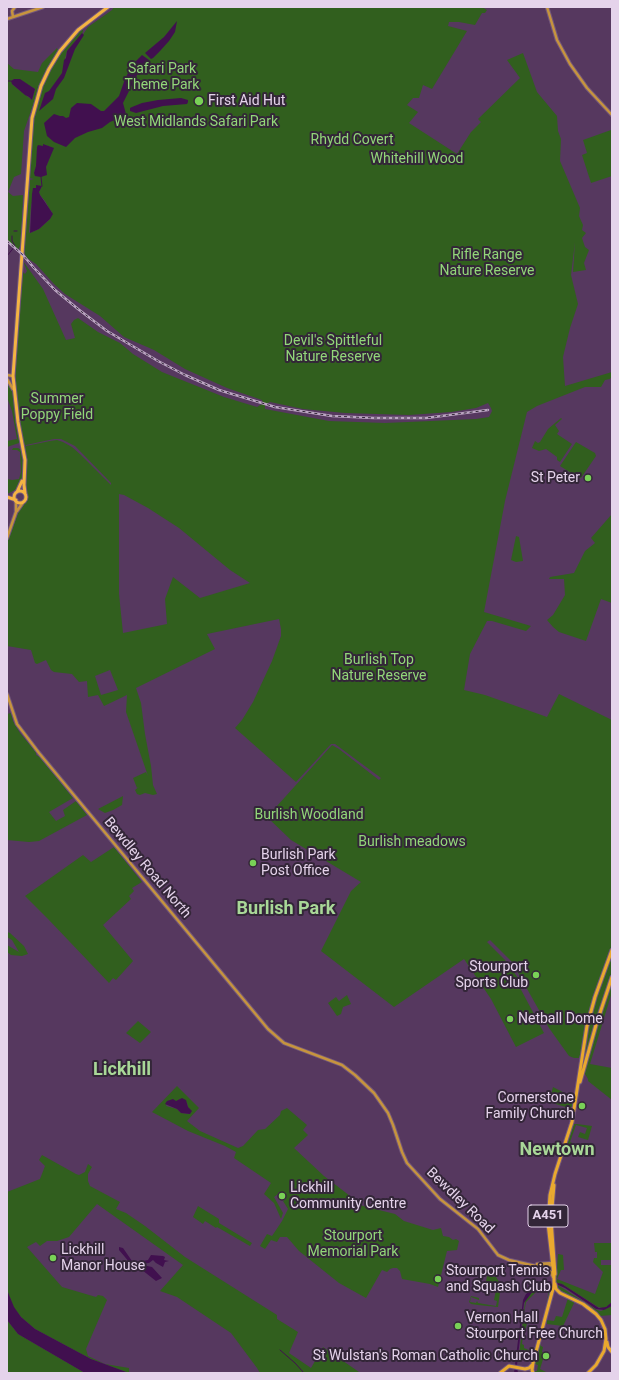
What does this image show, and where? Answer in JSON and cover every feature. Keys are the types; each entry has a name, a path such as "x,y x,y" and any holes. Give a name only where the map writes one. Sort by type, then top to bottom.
{"highway":[{"path":"100,12 102,7"},
{"path":"7,496 20,502 24,501 26,497 24,460 13,378 30,142 35,107 41,86 60,51 78,30 108,7"},
{"path":"16,500 14,496 24,477"},
{"path":"7,496 21,491 25,493"}],"main road":[{"path":"13,16 12,11 15,7"},
{"path":"7,19 44,7"},
{"path":"547,7 557,40 570,64 587,88 612,115"},
{"path":"7,375 13,378"},
{"path":"13,378 7,379 14,389"},
{"path":"16,500 16,512"},
{"path":"7,538 16,512 24,501"},
{"name":"Bewdley Road North","path":"7,694 17,724 66,787 264,1024"},
{"name":"A451","path":"533,1373 533,1363 554,1283 554,1264 548,1228 550,1193 572,1122 587,1026 595,997 612,950"},
{"name":"A451","path":"578,1087 612,977"},
{"name":"Bewdley Road","path":"264,1024 276,1038 284,1043 342,1065 350,1070 374,1093 388,1113 394,1125 402,1152 407,1162 440,1199 478,1230 494,1251 505,1258 531,1264"},
{"path":"531,1264 554,1264"},
{"path":"531,1264 539,1266 550,1272 553,1275 554,1283 557,1289 562,1294"},
{"path":"539,1266 554,1264"},
{"path":"550,1298 556,1292 562,1294 583,1304 596,1314 603,1323 608,1346 612,1352"},
{"path":"588,1373 595,1366 602,1354 606,1336"},
{"path":"602,1354 606,1351 612,1352"},
{"path":"500,1373 508,1366 529,1368 533,1363"},
{"path":"521,1368 526,1373"}],"green space":[{"path":"114,7 482,7 487,10 485,13 482,13 475,25 449,22 448,26 467,31 432,89 423,85 419,98 413,98 407,105 418,112 409,123 457,154 471,132 481,122 478,119 520,78 507,60 523,53 537,92 557,116 558,131 561,139 560,161 580,208 579,216 583,225 582,230 586,233 582,238 585,247 589,250 584,263 586,270 573,272 575,242 571,275 578,304 563,357 565,386 612,372 612,376 610,379 605,380 601,387 585,387 537,406 527,412 505,501 484,612 531,626 526,631 492,621 487,621 470,654 464,690 485,695 547,717 559,694 612,720 612,992 590,1064 612,1068 612,1100 588,1081 585,1074 595,1027 584,1058 583,1051 581,1051 579,1058 569,1056 549,1028 512,962 490,940 487,942 505,960 518,978 518,984 544,1033 516,1047 491,999 464,959 394,1007 321,951 351,891 361,882 291,840 267,817 332,745 379,780 381,778 335,744 331,744 296,782 235,728 242,720 253,702 272,661 281,636 279,619 207,634 215,649 136,688 141,703 153,785 157,794 153,795 145,793 140,795 137,794 135,790 140,786 137,788 133,778 146,772 148,776 126,712 127,695 104,706 98,695 88,697 87,681 79,682 72,674 54,672 51,670 46,660 37,664 35,663 31,650 7,646 7,543 18,513 27,498 25,490 24,448 26,446 23,444 15,384 23,272 25,274 27,271 23,261 43,289 66,340 75,338 71,324 78,318 98,332 120,343 133,354 162,372 224,397 257,407 262,404 265,405 265,409 329,421 385,423 476,419 489,417 492,411 488,403 476,408 451,412 409,415 345,413 303,409 270,402 266,404 263,403 262,400 227,388 185,369 154,350 124,337 100,316 65,294 36,264 27,258 24,252 30,180 34,179 30,178 33,118 42,87 60,52 80,30 83,30 82,35 67,51 64,63 88,27","holes":["46,145 53,148 46,167 34,173 43,146","42,186 39,192 40,195 52,212 50,219 39,229 30,233 31,206 36,188","61,439 75,446 111,483 111,485 81,455 72,447 63,442 57,440 26,445","119,494 124,495 148,508 179,528 230,570 250,583 200,598 173,577 165,599 167,624 123,633 119,594","110,670 118,690 101,695 95,676"]},
{"path":"57,48 58,50 42,79 24,131 21,174 14,177 8,192 13,196 23,195 21,244 18,250 7,240 7,63 14,69 38,72 42,63","holes":["14,79 18,79 35,89 32,100 13,85 12,81"]},
{"path":"611,130 612,176 591,183 582,155 587,153 583,140"},
{"path":"7,381 12,388 19,443 7,447 7,441 17,439 12,411 7,397"},
{"path":"561,418 562,419 555,425 559,431 557,434 572,444 560,462 557,460 557,457 546,449 539,451 532,448 535,441 538,443 540,442 548,429"},
{"path":"576,442 595,453 596,456 581,478 560,466"},
{"path":"13,448 18,448 21,450 23,461 22,480 17,489 7,494 7,479 19,479 21,472 20,452 17,450 12,450"},
{"path":"612,514 612,603 601,599 586,641 559,632 547,620 553,615 565,595 564,579 549,579 550,577 574,573 585,551 595,543 591,538"},
{"path":"516,536 519,537 523,561 516,562 511,560"},
{"path":"11,713 13,721 20,733 36,752 36,755 40,757 73,798 49,812 56,821 65,816 63,810 76,801 87,815 39,841 29,842 7,840 7,714"},
{"path":"123,796 122,805 113,810 105,813 98,809"},
{"path":"114,847 142,882 132,888 134,891 129,896 131,899 103,925 133,961 116,980 113,978 109,983 25,896 83,855 91,862"},
{"path":"7,932 24,946 28,954 22,956 11,955 7,952 7,945 19,952 12,940 7,937"},
{"path":"347,995 351,1004 343,1007 341,1014 337,1016 328,1003 336,997 339,1001"},
{"path":"138,1021 151,1032 140,1043 126,1033"},
{"name":"Stourport Memorial Park","path":"177,1086 199,1108 187,1121 200,1131 238,1148 243,1146 258,1130 265,1129 280,1115 281,1111 287,1108 307,1125 303,1130 308,1135 294,1148 324,1176 363,1206 395,1214 404,1221 433,1230 441,1228 443,1236 459,1241 457,1250 447,1251 438,1287 402,1279 400,1271 397,1268 393,1268 387,1272 382,1270 366,1298 339,1283 299,1251 287,1237 280,1237 277,1242 271,1240 265,1249 260,1246 267,1234 272,1236 288,1209 283,1201 286,1199 284,1195 279,1192 274,1197 283,1213 281,1219 274,1203 264,1194 271,1183 234,1158 236,1152 188,1131 152,1112","holes":["180,1099 187,1103 190,1114 181,1113 177,1109 166,1106 168,1101 174,1100 176,1102"]},
{"path":"553,1087 574,1098 573,1106 569,1108 549,1102"},
{"path":"574,1124 592,1126 588,1140 578,1137 580,1132 585,1134 587,1128 576,1125 570,1142 575,1144 575,1146 585,1147 584,1149 567,1145"},
{"path":"42,1155 79,1175 85,1172 88,1164 92,1167 88,1174 90,1186 120,1202 116,1209 126,1213 185,1257 277,1315 277,1319 298,1332 289,1353 311,1368 323,1347 359,1372 260,1373 231,1333 177,1297 160,1291 183,1265 97,1204 69,1237 57,1241 47,1241 40,1246 36,1242 27,1247 62,1287 96,1297 98,1295 103,1296 107,1300 86,1349 88,1356 105,1364 129,1368 129,1373 91,1359 35,1329 21,1317 14,1308 7,1290 7,1192 40,1179 45,1166 39,1160"},
{"path":"198,1206 219,1219 219,1223 252,1243 250,1246 217,1227 216,1228 205,1221 203,1224 193,1217"},
{"path":"594,1243 612,1243 612,1260 601,1260 601,1265 612,1265 612,1302 603,1308 598,1307 562,1284 556,1283 558,1254 563,1255 564,1270 561,1270 557,1279 595,1294 603,1272 593,1262 594,1258 597,1258"},
{"path":"487,1276 496,1277 501,1285 498,1307 471,1304 469,1302 471,1296 479,1298 479,1300 471,1297 470,1302 476,1303 477,1301 478,1303 496,1306 497,1301 494,1300 497,1285 494,1285 493,1291 490,1291 489,1294 484,1293"},
{"path":"552,1284 545,1313 549,1290 546,1291 543,1288 539,1289 526,1302 524,1313 528,1314 528,1320 522,1344 524,1345 524,1348 529,1350 529,1352 523,1350 522,1357 519,1356 525,1301 533,1291"},
{"path":"556,1284 597,1310 601,1311 612,1306 612,1315 600,1316 593,1310 562,1292 557,1288"},
{"path":"568,1298 575,1301 563,1326 547,1324 546,1320 554,1321 556,1316 562,1317"},
{"path":"7,1320 18,1334 85,1373 7,1373"},
{"path":"540,1343 543,1347 542,1352 545,1353 540,1369 546,1373 537,1373 534,1371 537,1371 538,1365 535,1364 533,1369"}],"shaded area":[{"path":"177,21 175,32 169,41 151,59 145,53 164,37"},
{"path":"82,33 84,35 75,49 64,78 56,89 53,99 39,111 45,93 49,91 62,73 67,51"},
{"path":"142,55 149,60 139,71 123,103 126,114 124,116 110,122 102,128 75,138 66,147 54,142 47,136 44,123 54,114 66,118 69,117 71,108 77,103 91,104 101,111 104,111 119,96 132,65"},
{"path":"14,79 20,79 35,89 32,100 12,84 11,81"},
{"path":"181,98 188,100 187,104 163,106 136,113 130,111 130,108 142,103"},
{"path":"43,144 54,148 46,167 47,175 41,177 35,176 34,173 37,147 38,145 43,146"},
{"path":"36,185 42,186 39,192 40,195 53,214 50,219 39,229 30,233 32,194 33,188 36,188"},
{"path":"182,1098 186,1100 188,1107 192,1111 190,1114 181,1113 177,1109 165,1104 167,1101 173,1099 176,1101"},
{"path":"119,1247 123,1248 132,1261 137,1262 148,1260 151,1255 165,1257 164,1260 169,1261 165,1262 163,1267 153,1260 149,1263 138,1264 152,1267 162,1278 156,1281 130,1263 119,1250"},
{"path":"549,1281 562,1284 599,1308 606,1307 612,1302 612,1306 604,1310 596,1309 565,1288 556,1284 543,1286 533,1291 524,1303 517,1365 518,1373 514,1373 523,1300 526,1294 531,1290 542,1283"},
{"path":"7,1290 14,1307 21,1317 35,1329 91,1359 129,1373 85,1373 18,1334 7,1320"}],"waterway":[{"path":"41,177 42,186"},
{"path":"7,256 15,246 12,241 12,236"},
{"path":"280,1350 304,1373"}],"railway":[{"path":"7,241 23,255 55,290 107,331 158,361 219,390 275,407 332,416 426,418 488,410"}],"place":[{"name":"First Aid Hut","path":"199,101"},
{"name":"St Peter","path":"588,478"},
{"name":"Burlish Park Post Office","path":"253,863"},
{"name":"Stourport Sports Club","path":"536,975"},
{"name":"Netball Dome","path":"510,1019"},
{"name":"Cornerstone Family Church","path":"582,1106"},
{"name":"Lickhill Community Centre","path":"282,1196"},
{"name":"Lickhill Manor House","path":"53,1258"},
{"name":"Stourport Tennis and Squash Club","path":"438,1279"},
{"name":"Vernon Hall Stourport Free Church","path":"458,1326"},
{"name":"St Wulstan's Roman Catholic Church","path":"546,1356"}],"district":[{"name":"Burlish Park","path":"286,909"},
{"name":"Lickhill","path":"122,1070"},
{"name":"Newtown","path":"557,1150"}],"park label":[{"name":"Safari Park Theme Park","path":"162,78"},
{"name":"West Midlands Safari Park","path":"196,122"},
{"name":"Rhydd Covert","path":"352,140"},
{"name":"Whitehill Wood","path":"417,159"},
{"name":"Rifle Range Nature Reserve","path":"487,264"},
{"name":"Devil's Spittleful Nature Reserve","path":"333,350"},
{"name":"Summer Poppy Field","path":"57,408"},
{"name":"Burlish Top Nature Reserve","path":"379,668"},
{"name":"Burlish Woodland","path":"309,815"},
{"name":"Burlish meadows","path":"412,842"}]}
